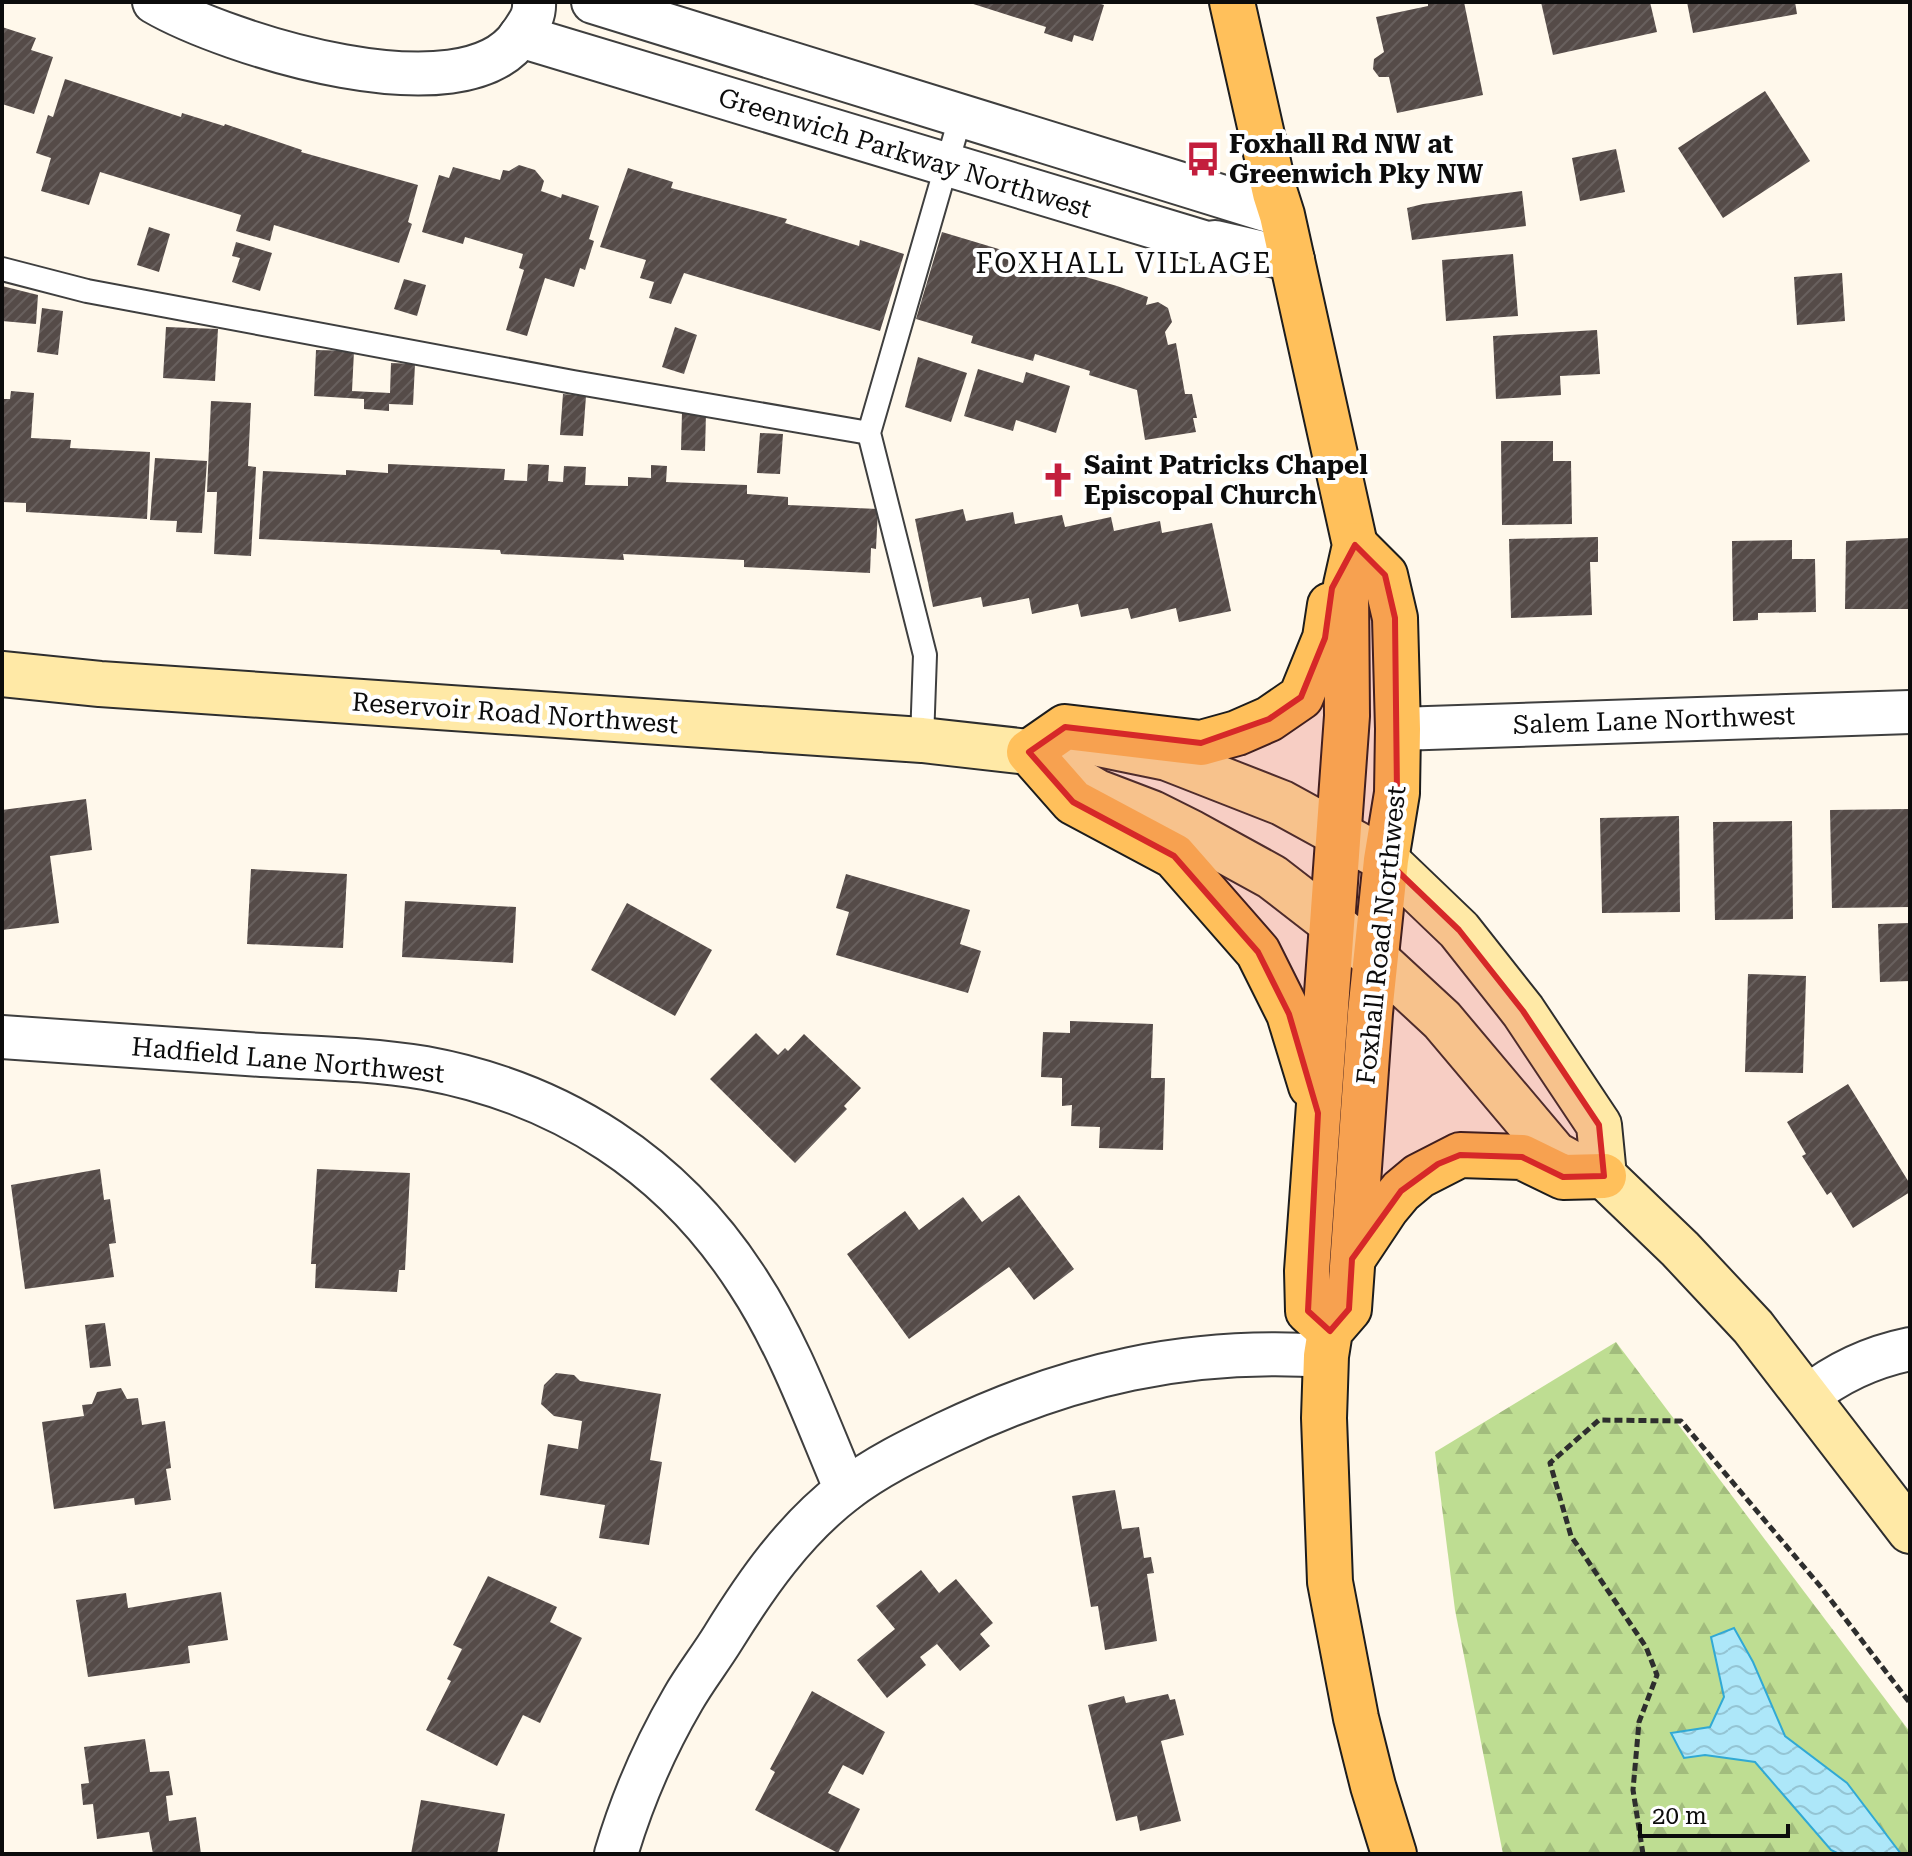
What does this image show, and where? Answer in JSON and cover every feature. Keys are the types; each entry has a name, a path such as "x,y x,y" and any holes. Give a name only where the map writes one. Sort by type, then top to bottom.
{"main road":[{"name":"Foxhall Road Northwest","path":"1232,2 1293,260 1355,545 1346,585 1347,716 1307,1271 1308,1311 1328,1343"},
{"name":"Foxhall Road Northwest","path":"1355,545 1385,575 1395,618 1397,793 1386,860 1370,1013 1349,1309 1328,1343 1324,1418 1330,1582 1356,1718 1394,1854"},
{"path":"1318,1113 1289,1014 1258,952 1174,856 1073,802 1029,752 1065,727 1201,743 1237,733 1269,719 1301,697 1325,638 1332,588 1355,545"},
{"name":"Reservoir Road Northwest","path":"2,674 100,684 922,740 1029,752 1094,743 1167,758 1282,803 1386,860 1459,930 1523,1011 1599,1125 1604,1176"},
{"name":"Reservoir Road Northwest","path":"1029,752 1097,792 1152,813 1272,877 1376,959 1442,1020 1555,1154 1604,1176 1680,1249 1753,1327 1910,1531"},
{"path":"1352,1259 1401,1191 1419,1176 1460,1155 1522,1157 1563,1177 1604,1176"}],"street":[{"name":"Greenwich Parkway Northwest","path":"154,2 175,15 265,48 374,73 449,73 486,64 512,48 527,19 946,166 1207,243 1215,242 1293,260"},
{"name":"Greenwich Parkway Northwest","path":"593,2 1282,215"},
{"name":"Salem Lane Northwest","path":"1398,729 1910,712"},
{"name":"Hadfield Lane Northwest","path":"2,1037 409,1066 463,1076 503,1088 580,1122 616,1143 653,1171 689,1205 729,1253 775,1327 846,1490"},
{"path":"616,1854 632,1807 683,1699 735,1617 780,1555 846,1490 904,1453 998,1408 1087,1378 1210,1355 1273,1352 1328,1343"},
{"path":"1807,1397 1840,1373 1879,1356 1910,1349"}],"lane":[{"path":"922,740 925,655 869,433 961,115"},
{"path":"2,269 101,294 869,433"}],"path":[{"path":"1643,1854 1633,1790 1639,1722 1657,1675 1646,1647 1571,1536 1550,1463 1599,1420 1681,1421 1820,1586 1910,1703"}],"highlighted area":[{"path":"1355,545 1385,575 1395,618 1397,793 1386,860 1459,930 1523,1011 1599,1125 1604,1176 1563,1177 1522,1157 1460,1155 1438,1164 1401,1191 1352,1259 1349,1309 1330,1331 1308,1311 1318,1113 1289,1014 1258,952 1174,856 1073,802 1029,752 1065,727 1201,743 1269,719 1301,697 1325,638 1332,588"}],"green space":[{"path":"1616,1342 1910,1732 1910,1854 1503,1854 1455,1610 1435,1452"}],"water":[{"path":"1734,1628 1753,1662 1785,1736 1847,1783 1901,1854 1839,1854 1831,1850 1755,1762 1705,1755 1684,1758 1671,1733 1710,1727 1724,1697 1711,1637"}],"building":[{"path":"967,2 1094,2 1104,5 1093,41 1074,35 1072,42 1044,33 1046,27"},
{"path":"1428,2 1464,2 1483,95 1397,113 1389,77 1379,77 1373,69 1374,59 1384,52 1376,17 1428,6"},
{"path":"1541,2 1650,2 1657,32 1553,55"},
{"path":"1687,2 1795,2 1797,14 1693,33"},
{"path":"2,27 36,38 31,50 53,57 34,114 2,104"},
{"path":"65,79 181,117 182,113 225,124 301,152 418,185 408,222 412,224 399,263 274,225 270,241 236,231 241,215 100,172 89,205 41,191 51,158 36,153 48,115 53,117"},
{"path":"1765,91 1810,161 1723,218 1678,148"},
{"path":"1616,149 1625,192 1580,201 1572,158"},
{"path":"519,165 535,170 544,181 541,191 599,206 589,239 594,241 585,270 580,268 574,287 545,278 527,336 506,330 524,270 519,268 523,254 465,237 463,244 422,232 439,175 449,178 453,167 500,180 503,170 509,171"},
{"path":"628,168 673,182 671,188 787,219 785,223 859,246 860,240 904,254 880,331 684,273 671,304 649,298 654,282 640,278 646,260 600,247"},
{"path":"1522,191 1526,226 1412,240 1407,208"},
{"path":"149,227 170,234 159,272 137,265"},
{"path":"942,232 1002,250 1000,257 1056,275 1058,269 1117,286 1148,297 1146,305 1158,302 1168,308 1172,322 1165,332 1168,345 1176,343 1185,394 1192,394 1197,418 1193,418 1196,432 1145,440 1137,390 1035,354 1033,361 971,343 973,336 916,319"},
{"path":"236,242 272,253 260,291 232,282 240,258 232,256"},
{"path":"1513,254 1518,316 1446,321 1442,260"},
{"path":"1842,273 1845,321 1797,325 1794,277"},
{"path":"404,279 426,285 417,316 394,309"},
{"path":"2,286 38,295 36,324 2,321"},
{"path":"42,308 63,311 58,355 37,352"},
{"path":"166,327 218,329 215,381 163,378"},
{"path":"675,327 697,335 684,374 662,367"},
{"path":"1597,330 1600,374 1560,376 1561,395 1496,399 1493,336"},
{"path":"316,350 354,351 352,391 390,393 391,363 415,364 413,405 389,404 389,411 364,409 364,399 314,396"},
{"path":"918,357 967,373 951,422 905,407"},
{"path":"978,369 1023,383 1026,372 1070,386 1056,433 1016,420 1013,431 964,416"},
{"path":"11,391 34,393 31,438 71,440 70,448 150,452 147,519 26,512 26,503 2,502 2,399 10,399"},
{"path":"563,394 586,396 583,436 560,435"},
{"path":"211,401 251,403 248,466 256,467 251,556 214,554 217,492 207,492"},
{"path":"682,412 706,413 705,451 681,450"},
{"path":"760,433 783,434 780,474 757,473"},
{"path":"1501,441 1553,441 1553,461 1571,461 1572,524 1502,525"},
{"path":"155,458 207,461 202,533 176,532 177,521 150,520"},
{"path":"388,464 505,469 504,480 527,481 528,464 549,465 548,481 563,482 564,466 586,467 585,485 628,486 628,477 651,478 651,465 667,466 666,482 747,485 747,494 788,497 788,505 878,509 876,549 871,548 870,573 744,567 744,560 623,554 624,560 501,554 500,550 259,539 263,471 346,475 346,470 388,473"},
{"path":"963,509 966,521 1013,512 1015,524 1062,515 1065,527 1111,517 1114,531 1160,521 1162,533 1212,523 1231,611 1179,622 1176,608 1131,619 1128,608 1081,617 1078,604 1032,614 1029,598 983,607 981,597 933,607 915,519"},
{"path":"1598,537 1598,562 1590,562 1592,615 1511,618 1509,539"},
{"path":"1910,538 1910,609 1845,609 1846,541"},
{"path":"1792,540 1792,559 1815,559 1816,612 1758,613 1758,620 1733,621 1732,541"},
{"path":"86,799 92,850 50,856 59,923 2,930 2,810"},
{"path":"1909,809 1910,907 1832,908 1830,810"},
{"path":"1679,816 1680,912 1602,913 1600,818"},
{"path":"1792,821 1793,919 1715,920 1713,822"},
{"path":"251,869 347,874 343,948 247,944"},
{"path":"846,874 970,910 960,944 981,951 968,993 836,955 849,912 836,908"},
{"path":"405,901 516,907 513,963 402,957"},
{"path":"627,903 712,950 675,1016 591,970"},
{"path":"1910,923 1910,981 1880,982 1878,924"},
{"path":"1748,974 1806,976 1803,1073 1745,1072"},
{"path":"1070,1021 1153,1024 1151,1078 1165,1078 1163,1150 1099,1148 1100,1127 1071,1126 1072,1105 1062,1106 1062,1078 1041,1077 1043,1032 1070,1033"},
{"path":"756,1033 778,1055 785,1048 788,1051 804,1034 861,1088 844,1106 847,1109 795,1163 710,1079"},
{"path":"1848,1084 1910,1184 1910,1192 1853,1228 1831,1192 1827,1195 1802,1156 1806,1154 1787,1122"},
{"path":"100,1169 104,1200 110,1199 116,1243 109,1244 114,1277 25,1289 11,1185"},
{"path":"317,1169 410,1173 405,1270 399,1270 397,1292 315,1288 316,1264 311,1264"},
{"path":"1019,1195 1074,1269 1034,1300 1009,1267 909,1339 847,1254 905,1211 919,1230 963,1197 982,1222"},
{"path":"105,1323 111,1366 90,1368 85,1325"},
{"path":"556,1373 574,1375 580,1381 661,1394 650,1460 662,1462 649,1545 599,1538 605,1505 540,1495 548,1444 578,1449 582,1421 554,1416 541,1404 544,1385"},
{"path":"121,1388 127,1399 138,1398 142,1425 165,1421 171,1468 166,1469 171,1500 135,1505 134,1498 54,1509 42,1422 84,1416 82,1405 92,1404 97,1392"},
{"path":"1115,1490 1122,1529 1139,1527 1144,1558 1151,1557 1154,1573 1147,1574 1157,1641 1105,1650 1098,1606 1091,1607 1072,1496"},
{"path":"921,1570 939,1593 956,1579 993,1623 980,1634 990,1646 960,1671 937,1644 920,1657 926,1665 887,1698 857,1660 895,1629 876,1606"},
{"path":"488,1576 557,1607 550,1622 582,1638 540,1723 523,1715 497,1766 426,1730 451,1681 447,1679 462,1649 453,1645"},
{"path":"221,1592 228,1640 188,1646 190,1663 88,1677 76,1600 126,1593 128,1608"},
{"path":"812,1691 885,1732 863,1775 843,1765 828,1793 860,1809 838,1853 755,1810 775,1772 770,1769"},
{"path":"1168,1694 1170,1700 1175,1699 1184,1735 1161,1741 1181,1821 1140,1831 1137,1816 1116,1821 1088,1705 1124,1696 1126,1703"},
{"path":"145,1739 150,1772 169,1771 173,1795 166,1796 169,1821 196,1817 201,1854 153,1854 149,1832 97,1839 93,1804 83,1805 81,1784 89,1783 84,1747"},
{"path":"421,1800 505,1814 497,1854 411,1854"}],"place":[{"name":"Foxhall Rd NW at Greenwich Pky NW","path":"1203,159"},
{"name":"Saint Patricks Chapel Episcopal Church","path":"1058,480"}],"district":[{"name":"FOXHALL VILLAGE","path":"1124,263"}]}
